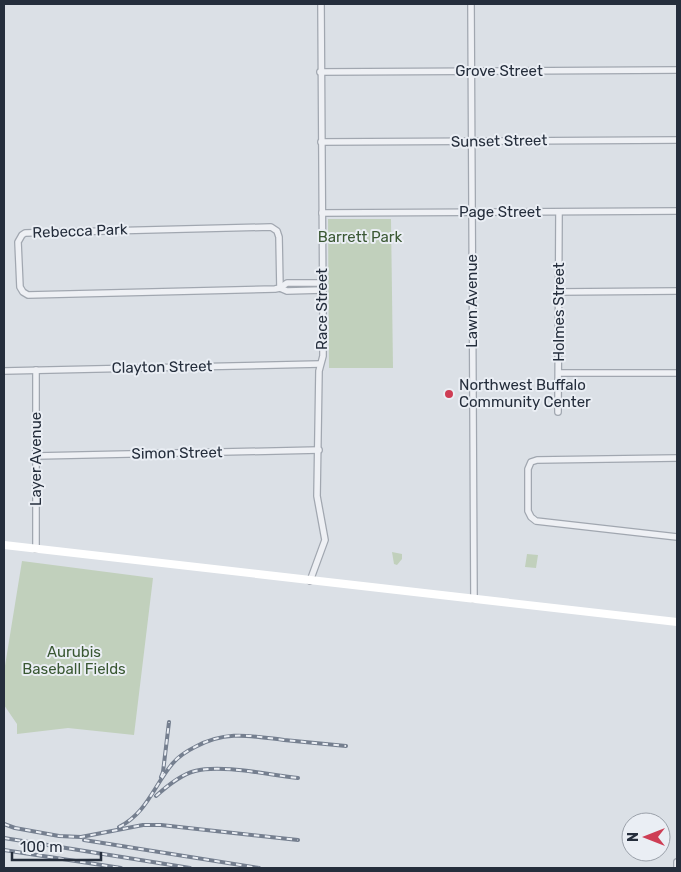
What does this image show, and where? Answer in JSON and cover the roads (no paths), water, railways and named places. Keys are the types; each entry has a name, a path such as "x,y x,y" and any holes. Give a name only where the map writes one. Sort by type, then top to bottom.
{"main road":[{"path":"4,545 677,622"}],"street":[{"name":"Race Street","path":"310,581 325,540 317,496 323,290 320,4"},
{"name":"Lawn Avenue","path":"471,4 474,599"},
{"name":"Grove Street","path":"320,72 677,70"},
{"name":"Sunset Street","path":"321,142 677,140"},
{"name":"Page Street","path":"322,212 677,211"},
{"name":"Holmes Street","path":"558,412 559,212"},
{"name":"Rebecca Park","path":"280,288 279,234 274,228 270,227 28,232 22,235 18,242 20,287 28,295 269,290 280,288 287,283 323,283"},
{"name":"Rebecca Park","path":"280,288 287,291 323,290"},
{"path":"559,292 677,292"},
{"name":"Clayton Street","path":"4,371 320,364"},
{"name":"Layer Avenue","path":"36,370 36,549"},
{"path":"558,373 677,374"},
{"name":"Simon Street","path":"36,456 319,450"},
{"path":"677,458 537,460 532,462 528,470 528,511 536,521 677,537"},
{"path":"677,862 677,867"}],"railway":[{"path":"161,777 169,722"},
{"path":"119,827 137,814 175,760 195,747 217,738 228,736 261,737 346,746"},
{"path":"156,796 184,775 206,769 232,769 298,778"},
{"path":"4,824 15,828 59,836 81,837 143,825 161,825 298,840"},
{"path":"4,838 190,868"},
{"path":"84,840 259,868"},
{"path":"4,850 121,868"}],"place":[{"name":"Northwest Buffalo Community Center","path":"449,394"}],"park label":[{"name":"Barrett Park","path":"360,237"},
{"name":"Aurubis Baseball Fields","path":"74,660"}]}
